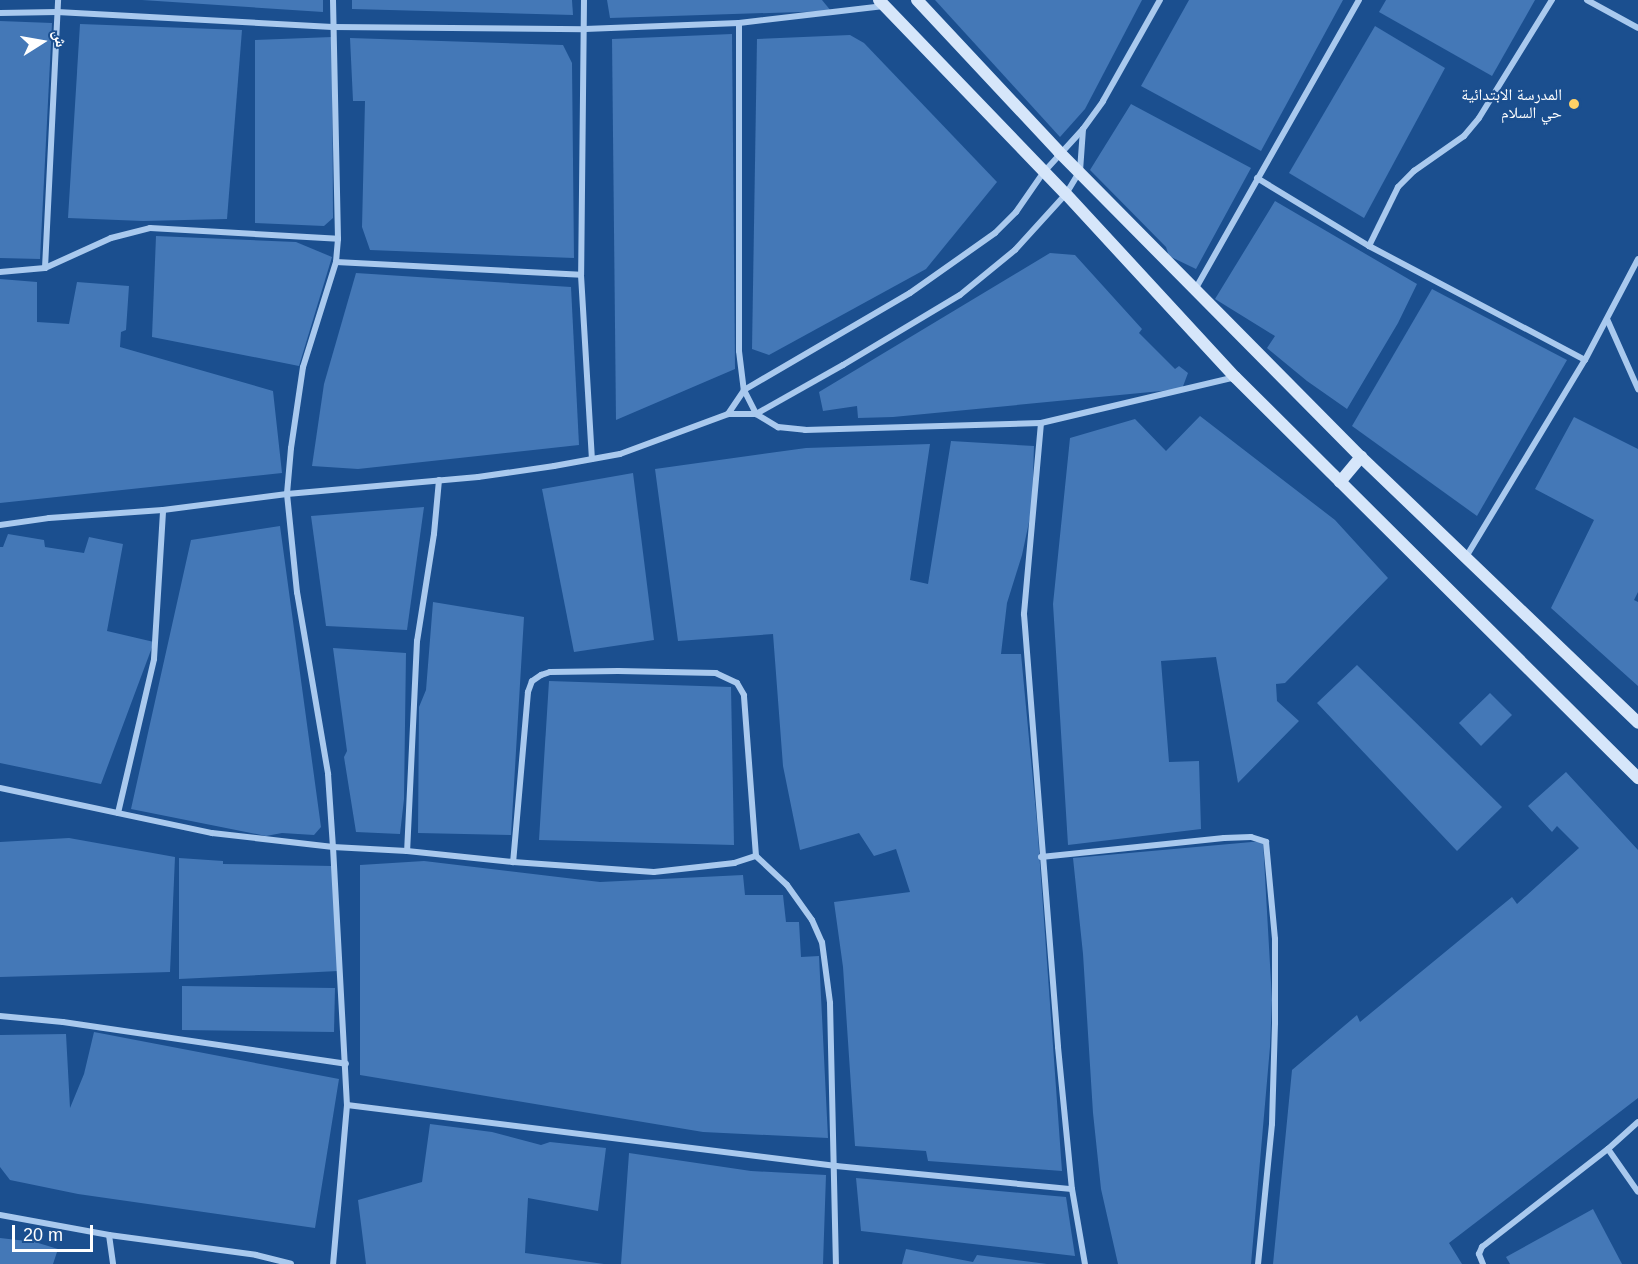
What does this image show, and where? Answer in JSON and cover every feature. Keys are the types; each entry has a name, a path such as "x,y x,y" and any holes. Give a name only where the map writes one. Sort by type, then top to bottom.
{"street":[{"path":"45,268 58,0"},
{"path":"333,0 338,239 336,262 303,367 287,494 297,592 328,774 346,1064 347,1105 333,1264"},
{"path":"584,0 581,274 592,459"},
{"path":"917,0 1059,152 1196,288 1361,458 1638,723"},
{"path":"728,414 744,390 910,292 995,233 1016,212 1059,152 1083,129 1103,101 1160,0"},
{"path":"1196,288 1359,0"},
{"path":"1369,246 1398,187 1414,171 1464,136 1479,118 1552,0"},
{"path":"1587,0 1638,28"},
{"path":"0,13 57,12 333,27 585,29 739,23 882,3 1043,173 1066,194 1235,376 1638,777"},
{"path":"739,23 739,351 744,390 756,414 778,427 805,430 1041,423 1235,376"},
{"path":"0,525 49,518 163,510 287,494 439,480 592,459 620,454 728,414 756,414 960,295 1015,250 1066,194 1080,171 1083,129"},
{"path":"1257,178 1369,246 1585,360"},
{"path":"0,272 45,268 111,238 150,228 338,239"},
{"path":"1465,558 1585,360 1638,259"},
{"path":"336,262 581,274"},
{"path":"1608,319 1635,373 1638,389"},
{"path":"1041,423 1024,614 1041,857 1072,1190 1085,1264"},
{"path":"1340,482 1361,458"},
{"path":"407,851 417,641 434,534 439,480"},
{"path":"118,813 154,659 163,510"},
{"path":"513,862 528,692 532,681 540,675 561,672 717,673 737,683 744,695 756,856 787,885 812,920 822,942 830,1003 836,1166 836,1264"},
{"path":"0,788 212,833 333,847 407,851 654,873 734,863 756,856"},
{"path":"1041,857 1224,838 1251,837 1266,842 1275,939 1275,1023 1272,1124 1258,1264"},
{"path":"0,1016 63,1022 346,1064"},
{"path":"347,1105 836,1166 1072,1190"},
{"path":"1483,1264 1479,1254 1482,1247 1608,1149 1638,1122"},
{"path":"1608,1149 1638,1192"},
{"path":"0,1215 109,1235 256,1255 291,1264"},
{"path":"109,1235 113,1264"}],"building":[{"path":"142,0 323,0 323,12"},
{"path":"352,0 572,0 573,15 352,9"},
{"path":"607,0 822,0 831,11 610,18"},
{"path":"935,0 1142,0 1085,109 1060,137"},
{"path":"1189,0 1343,0 1261,151 1141,86"},
{"path":"1386,0 1535,0 1492,76 1379,12"},
{"path":"0,21 52,23 40,259 0,258"},
{"path":"80,24 242,30 227,219 143,221 68,218"},
{"path":"1375,26 1445,68 1364,218 1289,173"},
{"path":"732,34 735,369 616,420 612,39"},
{"path":"850,35 864,43 997,182 926,269 769,355 752,349 757,39"},
{"path":"332,37 333,218 324,226 255,223 255,40"},
{"path":"350,38 563,45 572,63 574,258 370,250 362,227 365,101 353,101"},
{"path":"1131,104 1251,168 1196,269 1169,256 1166,247 1090,170"},
{"path":"1275,201 1417,284 1398,323 1347,409 1307,381 1267,348 1275,336 1215,299"},
{"path":"156,236 296,242 332,257 299,366 152,337"},
{"path":"1050,253 1075,255 1142,329 1139,333 1175,369 1179,366 1188,373 1182,389 893,417 858,418 857,406 823,411 819,392"},
{"path":"356,273 571,287 579,445 358,469 312,466 324,384"},
{"path":"0,279 37,282 37,322 69,324 77,282 129,286 126,330 121,332 120,347 273,391 282,473 0,503"},
{"path":"1432,289 1567,360 1477,516 1352,426"},
{"path":"1200,416 1335,520 1388,578 1285,683 1276,684 1277,701 1299,721 1238,783 1216,657 1161,661 1169,762 1199,761 1201,829 1068,845 1053,604 1070,438 1135,419 1166,451"},
{"path":"1574,417 1638,449 1638,592 1634,600 1638,602 1638,686 1551,608 1594,520 1535,489"},
{"path":"951,441 1034,446 1032,508 1022,555 1007,603 1001,654 1021,654 1037,823 1062,1171 928,1161 926,1151 855,1146 843,967 834,902 910,892 896,849 874,856 859,833 800,850 783,766 773,634 678,641 655,469 806,448 930,444 910,580 928,584"},
{"path":"633,473 654,640 574,652 542,489"},
{"path":"424,507 407,630 326,626 311,516"},
{"path":"280,526 321,827 314,835 282,833 266,836 131,809 191,540"},
{"path":"8,534 44,540 45,547 84,553 89,537 123,544 107,631 154,642 101,784 0,763 0,547 3,547"},
{"path":"433,602 524,617 511,835 418,833 419,707 426,690"},
{"path":"333,648 406,653 404,799 400,834 356,832 344,757 347,751"},
{"path":"1357,665 1502,807 1457,851 1317,703"},
{"path":"549,681 731,687 734,845 539,840"},
{"path":"1490,693 1512,715 1481,746 1459,723"},
{"path":"1566,772 1638,850 1638,1098 1449,1243 1462,1264 1273,1264 1292,1070 1357,1015 1360,1022 1512,897 1517,904 1579,848 1557,826 1552,832 1528,806"},
{"path":"69,838 175,857 170,972 0,977 0,842"},
{"path":"1263,841 1272,1000 1251,1264 1118,1264 1101,1189 1093,1113 1083,954 1073,858"},
{"path":"179,858 223,861 223,864 332,866 338,971 179,979"},
{"path":"424,861 600,882 743,875 745,895 783,895 786,922 799,922 801,957 819,956 828,1138 703,1132 360,1075 360,865"},
{"path":"182,986 335,988 334,1032 182,1030"},
{"path":"94,1032 339,1079 315,1228 78,1194 10,1180 0,1167 0,1035 66,1034 70,1108 84,1074"},
{"path":"430,1124 492,1132 541,1145 550,1142 606,1148 598,1211 528,1198 525,1253 604,1264 366,1264 358,1200 422,1182"},
{"path":"629,1153 751,1171 826,1175 823,1264 621,1264"},
{"path":"856,1178 1066,1197 1075,1256 861,1231"},
{"path":"1593,1209 1622,1264 1510,1264 1506,1257"},
{"path":"0,1238 35,1242 58,1249 53,1264 0,1264"},
{"path":"906,1249 973,1262 977,1255 1047,1264 902,1264"}],"place":[{"name":"المدرسة الابتدائية حي السلام","path":"1574,104"}]}
